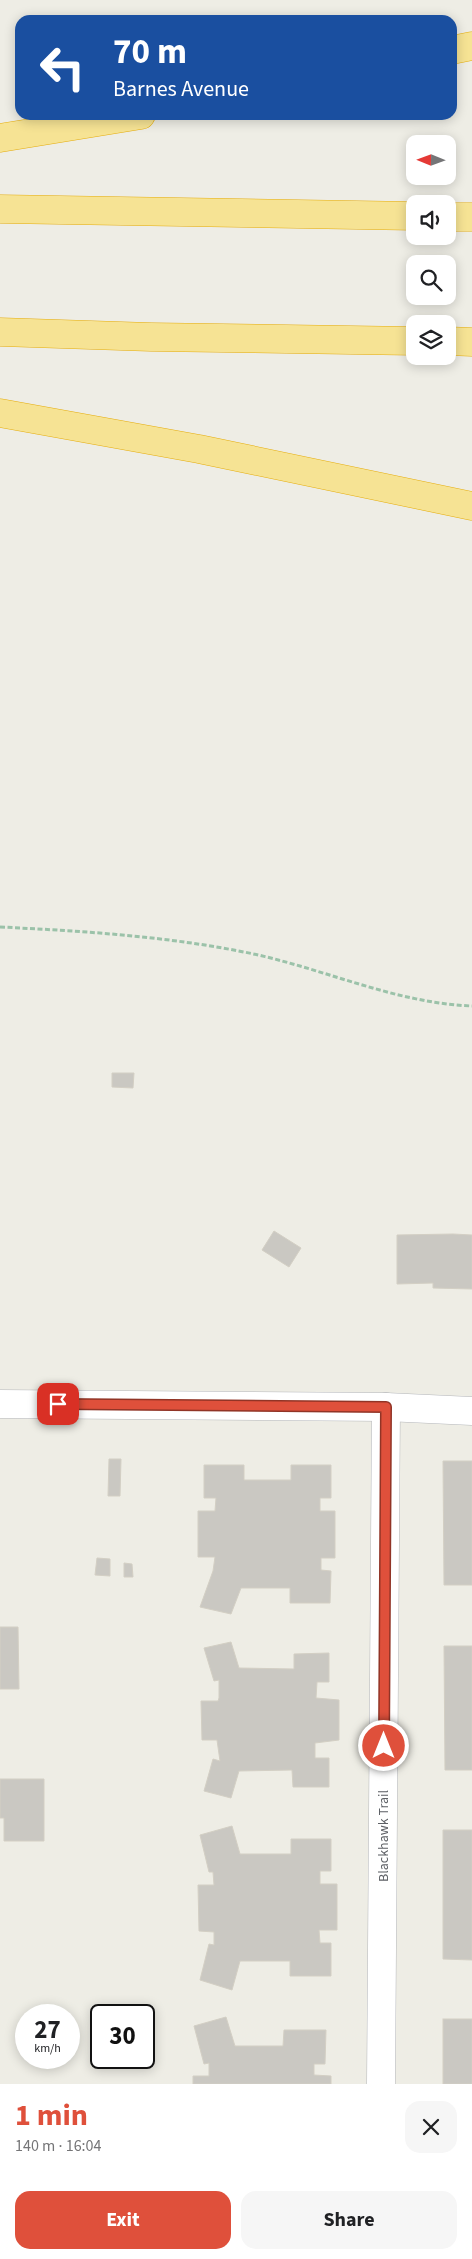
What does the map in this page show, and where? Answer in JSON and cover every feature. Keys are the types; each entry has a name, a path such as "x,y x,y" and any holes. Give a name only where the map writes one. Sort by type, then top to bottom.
{"highway":[{"path":"457,49 472,46"},
{"path":"0,138 110,120"},
{"path":"0,209 406,216"},
{"path":"456,217 472,217"},
{"path":"0,332 151,337 406,341"},
{"path":"456,341 472,342"},
{"path":"0,413 199,449 472,506"}],"street":[{"path":"0,1404 386,1407 472,1410"},
{"name":"Blackhawk Trail","path":"381,2084 386,1407"}],"path":[{"path":"0,928 146,936 246,952 417,1000 472,1006"}],"building":[{"path":"112,1073 134,1073 133,1088 112,1087"},
{"path":"274,1231 301,1248 289,1267 262,1250"},
{"path":"397,1235 472,1235 472,1289 433,1288 433,1283 397,1284"},
{"path":"109,1459 121,1459 120,1496 108,1496"},
{"path":"443,1461 472,1461 472,1585 444,1585"},
{"path":"204,1465 244,1465 244,1480 291,1480 291,1465 331,1465 331,1498 320,1498 320,1511 335,1511 335,1558 321,1558 321,1570 331,1571 330,1603 290,1603 290,1588 241,1588 231,1614 200,1607 213,1571 215,1557 198,1557 198,1511 215,1511 216,1498 204,1498"},
{"path":"97,1558 110,1559 110,1576 95,1575"},
{"path":"124,1563 132,1564 133,1577 124,1577"},
{"path":"0,1627 18,1627 19,1689 0,1689"},
{"path":"231,1642 239,1668 294,1669 294,1654 329,1653 329,1682 317,1682 316,1698 339,1700 339,1740 315,1743 315,1758 329,1758 329,1787 293,1787 292,1770 239,1771 231,1798 204,1791 213,1759 220,1761 217,1740 202,1740 201,1701 218,1701 219,1698 219,1680 214,1681 204,1648"},
{"path":"444,1646 472,1646 472,1770 445,1770"},
{"path":"0,1779 44,1779 44,1841 4,1841 4,1818 0,1818"},
{"path":"232,1826 240,1854 291,1854 291,1839 331,1839 331,1871 320,1871 320,1884 337,1884 337,1930 319,1930 320,1943 331,1943 331,1976 290,1976 290,1961 240,1961 232,1990 200,1980 209,1944 214,1945 214,1932 199,1931 198,1885 214,1885 213,1872 209,1872 200,1835"},
{"path":"443,1830 472,1830 472,1960 443,1959"},
{"path":"226,2017 235,2046 283,2046 284,2030 326,2030 325,2064 314,2064 314,2075 331,2076 331,2084 193,2084 193,2076 209,2076 209,2063 204,2064 194,2026"},
{"path":"443,2019 472,2019 472,2084 443,2084"}],"route":[{"path":"58,1404 386,1407 384,1746"}]}
